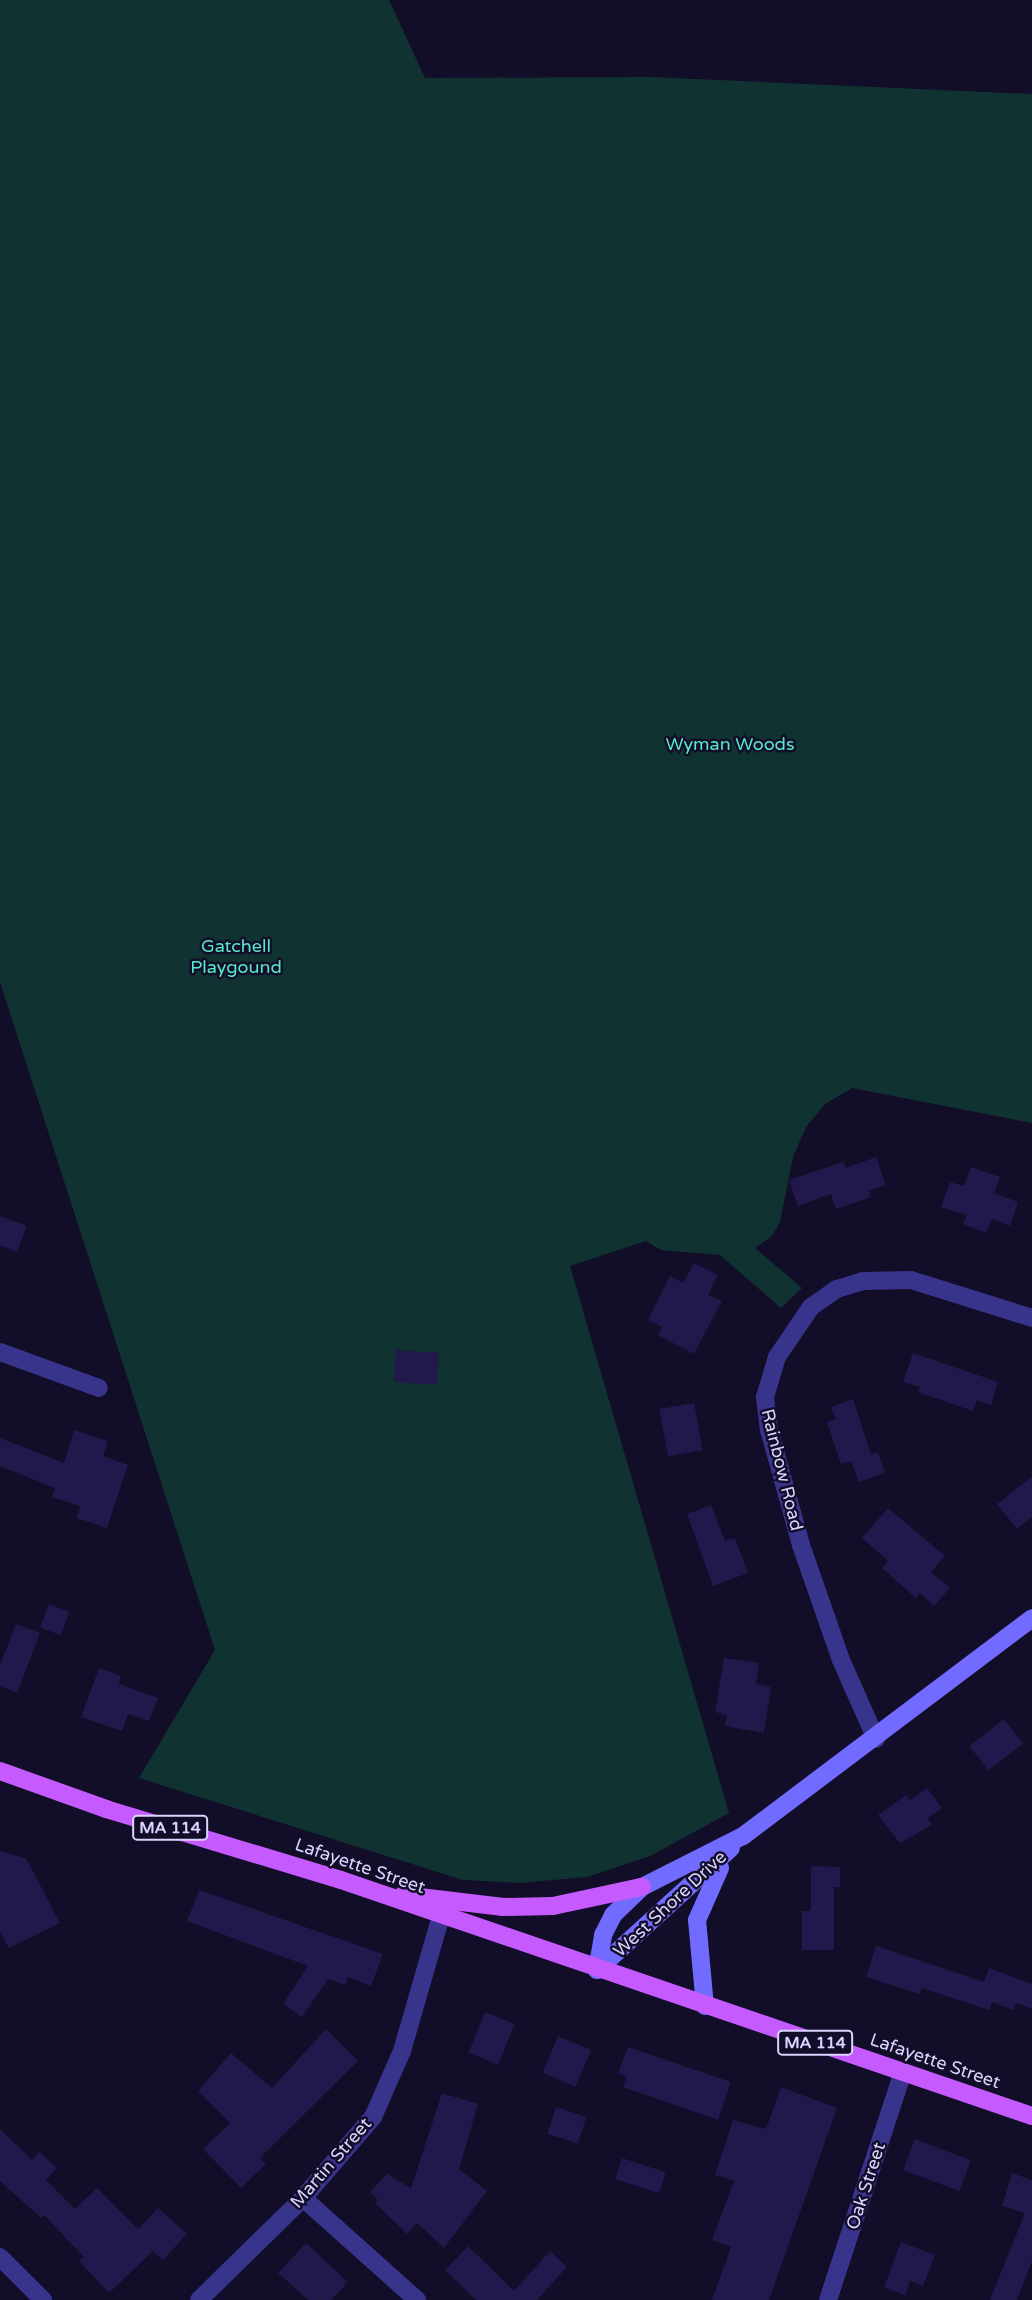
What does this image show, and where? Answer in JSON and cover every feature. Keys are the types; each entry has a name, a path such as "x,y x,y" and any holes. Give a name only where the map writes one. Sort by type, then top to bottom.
{"main road":[{"name":"West Shore Drive","path":"597,1970 743,1836 876,1739 1032,1618"},
{"name":"Lafayette Street","path":"0,1771 106,1809 365,1889 1032,2116"},
{"name":"West Shore Drive","path":"597,1970 603,1935 613,1915 642,1887 743,1836"},
{"path":"705,2006 697,1920 710,1884 743,1836"},
{"path":"365,1889 503,1907 553,1906 642,1887"}],"street":[{"name":"Rainbow Road","path":"876,1739 841,1660 814,1584 769,1430 765,1397 777,1357 811,1307 836,1289 863,1281 911,1280 1032,1318"},
{"path":"0,1352 99,1388"},
{"name":"Martin Street","path":"199,2300 349,2149 387,2089 441,1916"},
{"name":"Oak Street","path":"828,2300 902,2072"},
{"path":"303,2198 417,2300"},
{"path":"0,2257 43,2300"}],"green space":[{"path":"0,0 389,0 425,78 650,77 1032,94 1032,1123 852,1088 825,1104 806,1127 793,1157 780,1222 772,1236 755,1248 802,1288 781,1308 720,1255 661,1250 646,1241 570,1266 729,1813 650,1856 587,1877 519,1883 463,1880 139,1778 215,1650 0,982"}],"building":[{"path":"876,1157 886,1185 869,1191 871,1197 836,1209 831,1194 798,1206 789,1180 843,1162 846,1168"},
{"path":"971,1167 1000,1177 994,1193 1018,1202 1010,1226 992,1219 986,1233 963,1224 967,1215 941,1207 950,1182 964,1186"},
{"path":"0,1216 27,1226 17,1252 0,1245"},
{"path":"694,1263 718,1275 708,1295 722,1301 694,1354 658,1335 662,1327 648,1320 670,1276 683,1283"},
{"path":"396,1350 439,1353 437,1385 394,1382"},
{"path":"913,1353 998,1382 991,1405 977,1400 973,1411 918,1392 920,1387 903,1382"},
{"path":"853,1399 871,1454 878,1452 885,1473 859,1482 851,1461 841,1464 827,1422 836,1419 831,1407"},
{"path":"694,1403 702,1450 668,1456 660,1409"},
{"path":"74,1430 108,1441 103,1456 128,1465 107,1528 77,1518 80,1506 52,1497 55,1488 0,1466 0,1438 64,1463"},
{"path":"1032,1477 1032,1517 1017,1529 997,1504"},
{"path":"711,1505 725,1541 735,1538 748,1573 713,1586 687,1514"},
{"path":"888,1508 945,1556 931,1572 950,1588 934,1606 920,1593 916,1598 882,1568 888,1561 862,1538"},
{"path":"49,1604 70,1612 61,1635 40,1627"},
{"path":"16,1624 40,1633 17,1693 0,1686 0,1665"},
{"path":"724,1658 759,1663 756,1684 771,1687 764,1733 725,1726 727,1715 715,1712"},
{"path":"99,1668 121,1676 119,1684 158,1698 149,1721 128,1714 122,1731 81,1717"},
{"path":"1004,1719 1023,1743 988,1771 969,1746"},
{"path":"927,1788 942,1808 928,1818 932,1825 900,1843 878,1815 906,1795 910,1800"},
{"path":"0,1851 26,1858 60,1923 9,1948 0,1932"},
{"path":"811,1866 840,1867 840,1887 834,1887 834,1950 802,1950 802,1911 811,1911"},
{"path":"199,1890 383,1954 371,1986 348,1977 345,1985 328,1979 302,2017 283,2004 308,1966 187,1921"},
{"path":"876,1946 984,1982 989,1968 1032,1984 1032,2009 1016,2003 1014,2010 992,2002 989,2010 922,1988 920,1994 866,1977"},
{"path":"485,2012 515,2024 498,2065 469,2053"},
{"path":"326,2029 358,2061 260,2158 266,2164 241,2188 203,2149 230,2123 198,2091 231,2053 272,2088"},
{"path":"558,2036 591,2050 576,2087 542,2073"},
{"path":"628,2047 731,2082 718,2120 623,2087 627,2077 618,2073"},
{"path":"781,2087 837,2108 769,2300 712,2300 731,2247 712,2240 734,2181 715,2175 733,2120 766,2129"},
{"path":"442,2093 478,2104 459,2169 487,2191 444,2248 417,2223 407,2234 375,2203 378,2200 370,2192 387,2174 411,2188"},
{"path":"556,2107 586,2117 578,2144 547,2134"},
{"path":"0,2129 32,2160 39,2152 57,2168 46,2180 75,2209 97,2188 138,2229 158,2208 187,2234 163,2260 153,2251 109,2293 79,2261 84,2257 44,2215 41,2218 0,2181"},
{"path":"915,2139 971,2161 959,2191 903,2170"},
{"path":"622,2158 666,2172 659,2193 615,2179"},
{"path":"1012,2173 1032,2180 1032,2261 1017,2300 990,2300 1025,2213 1002,2206"},
{"path":"901,2242 935,2255 923,2286 910,2281 905,2295 884,2287"},
{"path":"306,2243 348,2282 331,2300 308,2300 278,2273"},
{"path":"468,2246 514,2291 550,2251 567,2267 537,2300 476,2300 445,2270"}],"park label":[{"name":"Wyman Woods","path":"730,744"},
{"name":"Gatchell Playgound","path":"236,957"}]}
